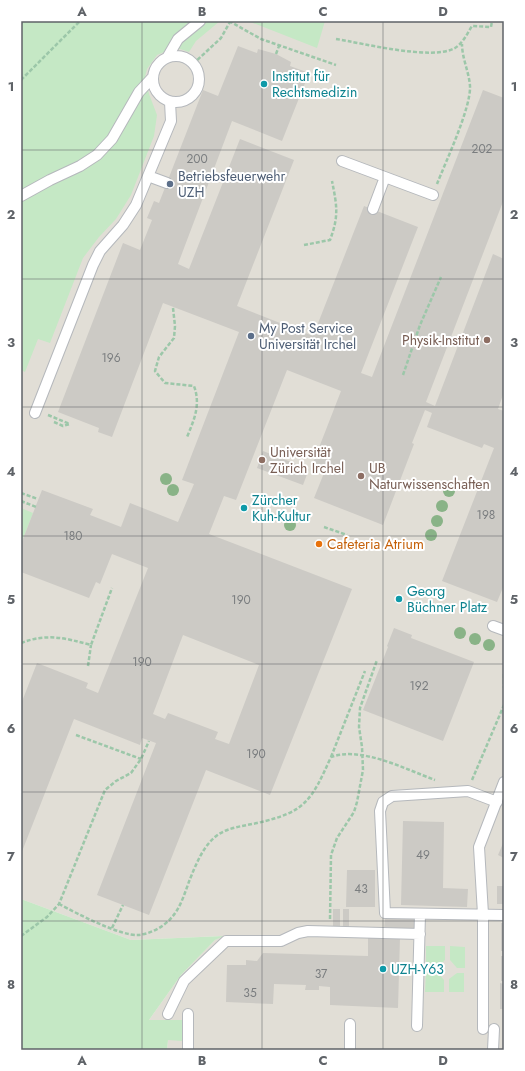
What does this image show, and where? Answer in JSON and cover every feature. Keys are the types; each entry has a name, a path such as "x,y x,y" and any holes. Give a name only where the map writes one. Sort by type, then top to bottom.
{"lane":[{"path":"21,196 80,166 97,155 112,139 139,92 152,78 157,66 167,58 178,39 200,21"},
{"path":"152,78 157,93 162,99 170,102 185,101 197,90 198,74 193,64 183,57 175,56 167,58"},
{"path":"36,413 93,265 100,251 124,225 136,205 171,121 170,102"},
{"path":"342,160 433,195"},
{"path":"148,176 167,183"},
{"path":"373,209 385,177"},
{"path":"493,626 504,630"},
{"path":"483,1029 483,914 479,847 504,782"},
{"path":"496,802 468,791 392,796 383,802 380,811 385,913 504,915"},
{"path":"418,1026 420,914"},
{"path":"168,1014 184,981 226,941 281,941 303,932 420,934"},
{"path":"188,1014 188,1050"},
{"path":"350,1024 350,1050"},
{"path":"493,1050 494,1029"}],"path":[{"path":"21,80 80,21"},
{"path":"193,64 221,38 230,21 261,39 336,65"},
{"path":"433,195 468,103 470,86 462,56 462,43 472,26 491,27 492,21"},
{"path":"336,39 413,52 445,51 462,43"},
{"path":"276,54 279,46"},
{"path":"304,245 330,240 336,223 336,204 332,181"},
{"path":"403,375 420,325 441,277"},
{"path":"173,308 175,326 174,338 159,357 154,371 165,383 194,386 198,397 198,403 196,416 187,437"},
{"path":"54,422 63,426 70,424"},
{"path":"21,493 38,499"},
{"path":"21,501 36,507"},
{"path":"324,527 348,535"},
{"path":"88,666 91,645 112,588"},
{"path":"21,643 35,638 51,636 91,645"},
{"path":"330,932 331,855 337,838 354,812 357,802 363,770 358,728 360,708 377,660"},
{"path":"59,904 79,915 112,928 137,935 151,932 162,926 172,917 180,904 199,859 211,841 232,828 279,817 303,806 312,796 331,757 365,671"},
{"path":"504,674 504,688"},
{"path":"468,791 504,705"},
{"path":"76,735 142,759"},
{"path":"21,936 47,917 59,904 106,790 116,780 131,773 142,759 149,741"},
{"path":"331,757 342,753 362,754 439,781"},
{"path":"112,928 123,905"}],"shaded area":[{"name":"Universität Zürich Irchel","path":"21,21 504,21 504,1050 167,1050 168,1040 149,1020 181,975 215,940 222,936 131,940 21,899"}],"green space":[{"path":"21,21 220,21 196,41 189,52 180,49 169,50 157,55 147,69 145,77 149,94 157,115 154,136 131,195 116,219 99,237 83,258 50,343 38,339 25,372 21,370"},
{"path":"248,21 325,21 317,48"},
{"path":"21,508 33,513 21,544"},
{"path":"21,899 131,940 224,936 215,940 181,975 149,1020 182,1020 182,1041 168,1040 167,1050 21,1050"},
{"path":"426,946 445,946 445,960 438,967 426,967"},
{"path":"450,946 465,947 465,968 457,968 450,960"},
{"path":"426,972 437,972 444,980 444,992 425,992"},
{"path":"457,973 464,973 464,992 449,992 449,979"}],"building":[{"path":"238,46 257,53 258,49 276,54 291,62 290,66 309,73 282,141 232,121 178,264 189,269 240,139 294,160 237,306 313,336 364,206 418,227 361,373 372,377 483,90 504,98 504,199 426,402 435,406 493,254 504,259 504,392 498,409 504,411 504,585 497,602 442,581 494,448 484,444 482,448 427,427 432,413 425,410 412,443 414,444 383,525 314,498 326,468 313,463 341,391 287,370 236,500 224,496 209,534 352,589 270,795 206,770 149,915 97,895 156,743 142,738 140,745 74,719 21,854 21,704 37,663 88,683 86,688 98,693 148,568 112,554 100,584 96,582 89,598 21,572 21,544 42,490 93,509 90,515 121,527 130,503 178,522 194,484 182,480 239,332 163,303 112,437 98,432 99,428 58,412 123,243 140,250 152,220 147,218 154,201 159,203 203,90 218,96","holes":["183,635 259,665 229,744 215,739 218,732 168,713 165,719 153,714"]},
{"path":"263,451 309,469 303,485 257,468"},
{"path":"394,628 412,635 411,638 474,662 443,741 363,710"},
{"path":"403,821 444,822 443,888 468,889 467,907 401,905"},
{"path":"504,841 504,858 498,855"},
{"path":"347,870 375,870 375,907 346,907"},
{"path":"497,886 504,886 504,904 497,904"},
{"path":"333,909 340,909 340,929 333,929"},
{"path":"343,909 349,909 349,929 343,929"},
{"path":"385,918 414,919 414,930 384,929"},
{"path":"501,923 504,923 504,951 501,951"},
{"path":"368,936 400,937 398,1008 330,1005 330,987 319,986 319,990 305,990 306,985 274,984 273,1004 226,1002 227,965 246,965 246,960 257,961 263,953 368,956"},
{"path":"501,956 504,956 504,981 501,981"},
{"path":"500,983 504,984 504,1009 500,1009"}],"place":[{"name":"Institut für Rechtsmedizin","path":"264,84"},
{"name":"Betriebsfeuerwehr UZH","path":"170,184"},
{"name":"My Post Service Universität Irchel","path":"251,336"},
{"name":"Physik-Institut","path":"487,340"},
{"name":"Universität Zürich Irchel","path":"262,460"},
{"name":"UB Naturwissenschaften","path":"361,476"},
{"name":"Zürcher Kuh-Kultur","path":"244,508"},
{"name":"Cafeteria Atrium","path":"319,544"},
{"name":"Georg Büchner Platz","path":"399,599"},
{"name":"UZH-Y63","path":"383,969"}]}
